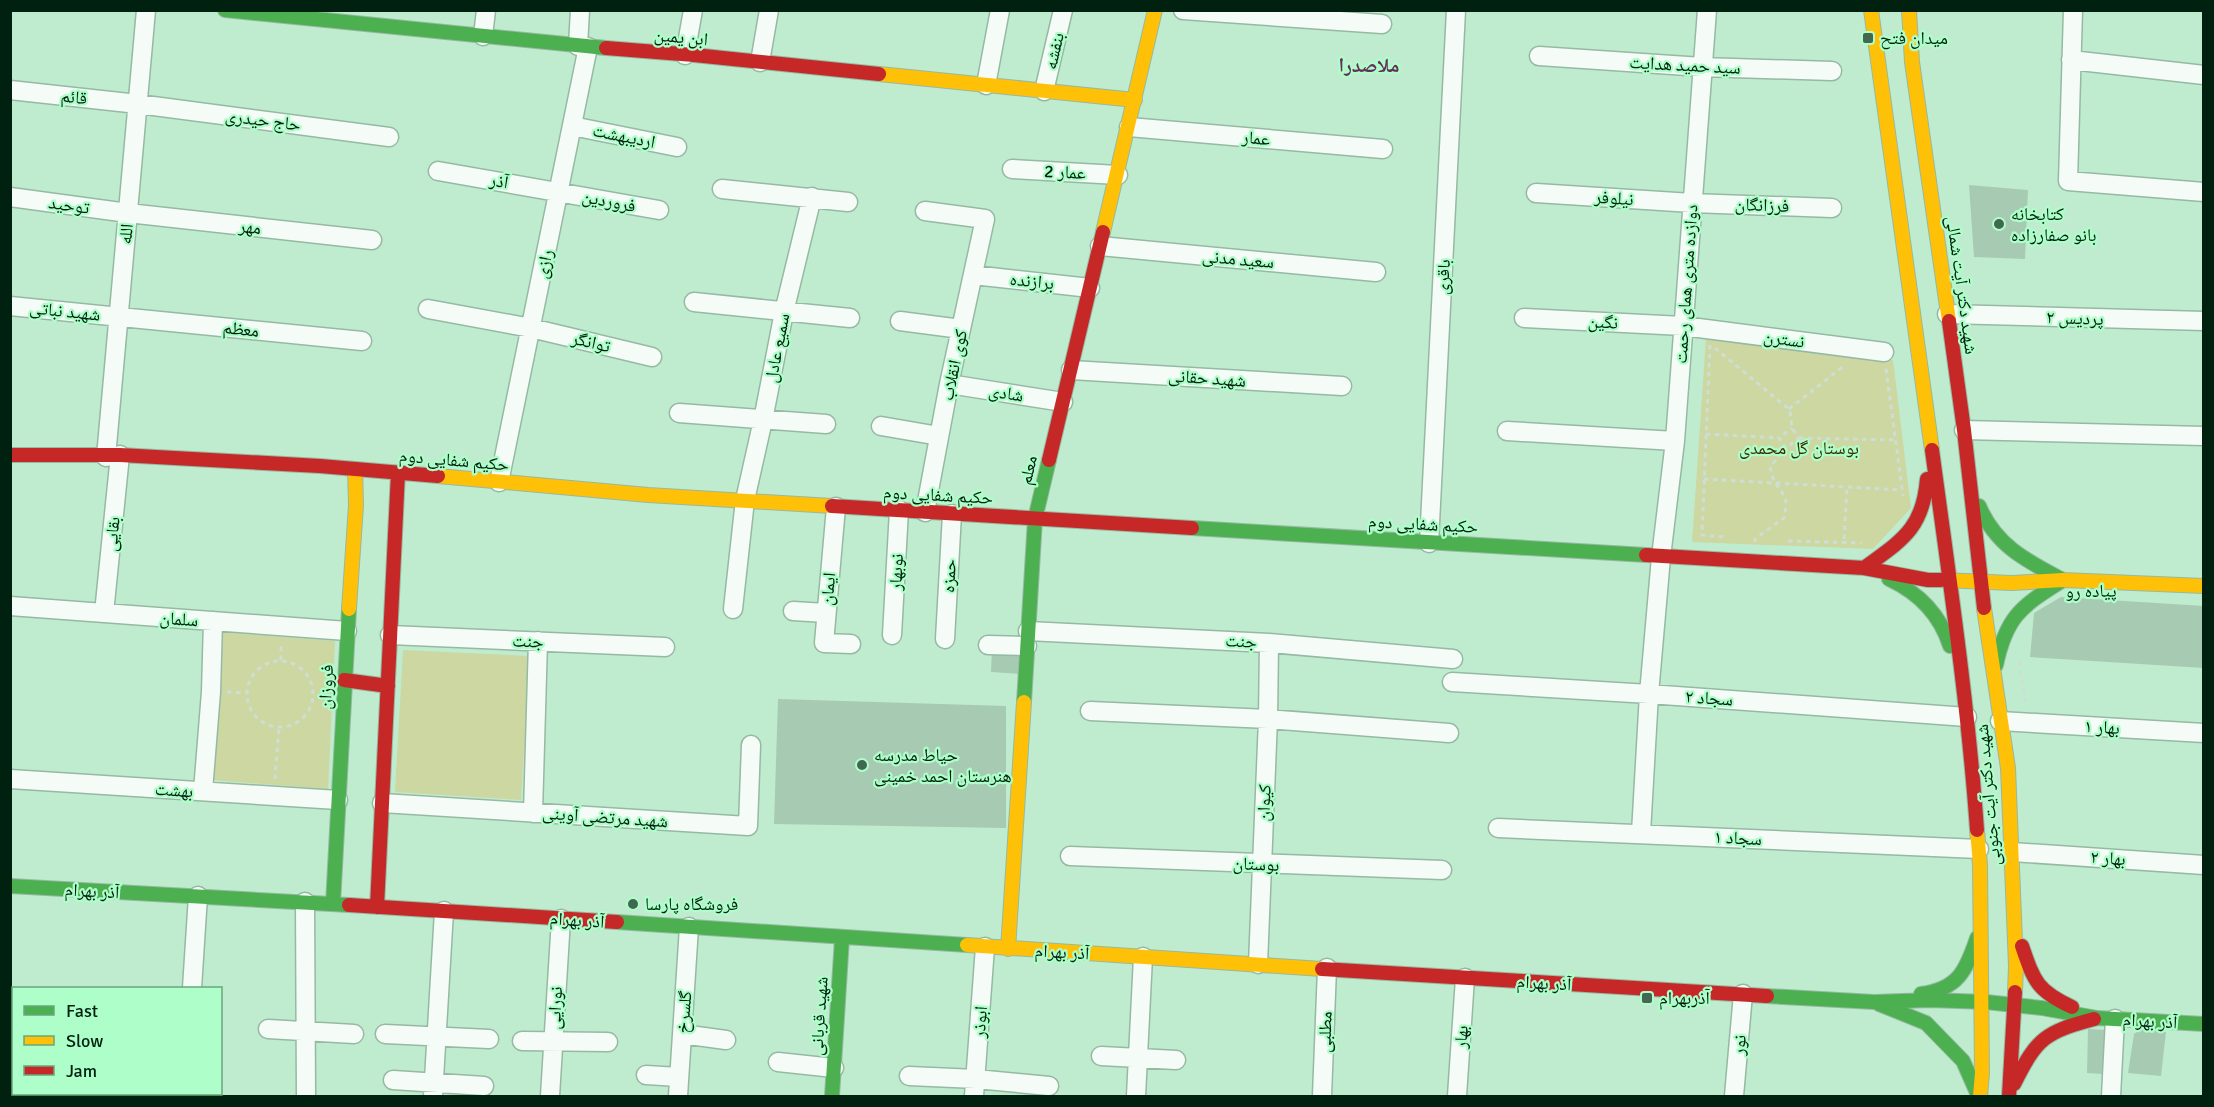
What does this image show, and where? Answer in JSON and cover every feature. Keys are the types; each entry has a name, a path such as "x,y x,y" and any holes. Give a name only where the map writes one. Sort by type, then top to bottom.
{"street":[{"name":"الله","path":"113,456 119,317 146,10"},
{"name":"ابن یمین","path":"225,10 367,18 483,36 1135,100"},
{"path":"483,36 486,10"},
{"name":"رازی","path":"499,482 572,126 583,46 580,10"},
{"path":"685,55 693,10"},
{"path":"759,62 769,10"},
{"path":"986,85 1000,10"},
{"name":"بنفشه","path":"1044,91 1063,10"},
{"name":"معلم","path":"1008,949 1035,519 1118,175 1155,10"},
{"path":"1183,10 1382,24"},
{"name":"باقری","path":"1429,543 1456,10"},
{"name":"دوازده متری همای رحمت","path":"1641,833 1649,694 1660,557 1675,441 1707,10"},
{"path":"1871,10 1929,433 1963,564"},
{"name":"شهید دکتر آیت شمالی","path":"1909,10 1912,62 1971,483 1963,564"},
{"path":"2073,10 2068,181 2204,192"},
{"name":"سید حمید هدایت","path":"1539,56 1702,67 1832,71"},
{"path":"2071,60 2204,75"},
{"name":"قائم","path":"10,90 138,104"},
{"name":"حاج حیدری","path":"138,104 389,136"},
{"name":"اردیبهشت","path":"572,126 677,147"},
{"name":"عمار","path":"1129,127 1383,149"},
{"name":"عمار 2","path":"1012,169 1118,175"},
{"name":"آذر","path":"438,171 559,191"},
{"path":"722,189 848,202"},
{"name":"فروردین","path":"559,191 659,210"},
{"name":"نیلوفر","path":"1536,193 1692,202"},
{"name":"توحید","path":"10,197 128,213"},
{"name":"سمیع عادل","path":"745,500 764,420 784,312 812,197"},
{"name":"فرزانگان","path":"1692,202 1832,208"},
{"name":"کوی انقلاب","path":"925,211 985,219 949,384 925,512"},
{"name":"مهر","path":"128,213 372,240"},
{"name":"سعید مدنی","path":"1100,246 1376,272"},
{"name":"برازنده","path":"974,275 1090,288"},
{"path":"694,302 850,318"},
{"name":"شهید نباتی","path":"10,306 119,317"},
{"name":"توانگر","path":"428,309 531,328 652,357"},
{"name":"پردیس ۲","path":"1947,314 2204,321"},
{"name":"معظم","path":"119,317 362,342"},
{"name":"نگین","path":"1524,318 1683,326"},
{"path":"900,321 961,329"},
{"name":"نسترن","path":"1683,326 1884,352"},
{"name":"شهید حقانی","path":"1071,370 1342,386"},
{"name":"شادی","path":"949,384 1063,402"},
{"path":"679,413 826,424"},
{"path":"881,426 939,436"},
{"path":"1964,430 2204,436"},
{"path":"1507,431 1675,441"},
{"path":"1864,568 1918,523 1927,499 1929,433"},
{"name":"حکیم شفایی دوم","path":"10,455 113,456 355,469 648,495 1864,568"},
{"name":"بقایی","path":"105,613 113,456"},
{"name":"فروزان","path":"333,904 344,681 356,505 355,469"},
{"path":"377,907 398,473"},
{"path":"1971,483 1983,519 1996,537 2020,557 2063,580"},
{"path":"356,505 362,494 367,491"},
{"path":"385,492 390,496 395,507"},
{"path":"733,609 745,500"},
{"name":"ایمان","path":"836,507 824,643 851,644"},
{"name":"نوبهار","path":"892,634 899,510"},
{"name":"حمزه","path":"945,639 952,514"},
{"path":"1864,568 1916,563"},
{"name":"شهید دکتر آیت جنوبی","path":"1963,564 1981,582 2007,768 2016,966 1996,1016 1981,1003 1979,849 1966,710 1949,581 1963,564"},
{"path":"1864,568 1928,580 2012,583 2063,580 2204,586"},
{"path":"1864,568 1908,587 1931,608 1947,633 1966,710"},
{"path":"2013,568 2063,580"},
{"path":"1993,676 2000,642 2010,622 2027,602 2063,580"},
{"name":"سلمان","path":"10,606 347,631"},
{"path":"793,611 826,613"},
{"path":"203,791 213,621"},
{"name":"جنت","path":"390,635 665,647"},
{"name":"جنت","path":"988,645 1028,639 1269,643 1453,659"},
{"path":"533,813 538,641"},
{"name":"کیوان","path":"1258,964 1269,643"},
{"path":"344,681 388,686"},
{"name":"سجاد ۲","path":"1452,682 1966,710"},
{"path":"1090,711 1268,719 1449,733"},
{"name":"بهار ۱","path":"2000,721 2204,733"},
{"name":"شهید مرتضی آوینی","path":"382,803 748,826 751,745"},
{"name":"بهشت","path":"10,779 338,800"},
{"name":"سجاد ۱","path":"1498,828 1979,849"},
{"name":"بهار ۲","path":"2012,852 2204,865"},
{"name":"بوستان","path":"1070,856 1442,870"},
{"path":"334,871 340,885 356,891 377,880 379,873"},
{"name":"آذر بهرام","path":"10,886 305,902 1008,949 1874,1002"},
{"path":"192,987 198,896"},
{"path":"305,902 306,1096"},
{"path":"434,1090 444,911"},
{"name":"نورایی","path":"550,1096 561,919"},
{"path":"1874,1002 1942,991 1957,978 1971,959 1980,926"},
{"name":"گلسرخ","path":"678,1096 689,927"},
{"path":"2015,927 2033,978 2052,998 2106,1018"},
{"name":"شهید قربانی","path":"832,1096 842,938"},
{"name":"ابوذر","path":"975,1088 985,947"},
{"path":"1136,1096 1143,957"},
{"name":"مطلبی","path":"1322,1096 1327,968"},
{"name":"بهار","path":"1457,1096 1465,978"},
{"name":"نور","path":"1734,1096 1743,994"},
{"path":"1874,1002 1934,999 1981,1003 1996,1016 2058,1022 2106,1018"},
{"path":"1874,1002 1935,1015"},
{"path":"1874,1002 1926,1023 1963,1061 1979,1096"},
{"path":"1979,1096 1996,1016"},
{"path":"1996,1016 2009,1095"},
{"path":"2009,1095 2038,1041 2065,1026 2106,1018"},
{"path":"2106,1018 2111,1096"},
{"name":"آذر بهرام","path":"2106,1018 2204,1024"},
{"path":"268,1029 354,1034"},
{"path":"385,1034 489,1039"},
{"path":"682,1034 726,1040"},
{"path":"522,1041 608,1042"},
{"path":"1101,1056 1176,1060"},
{"path":"778,1062 834,1068"},
{"path":"646,1075 679,1077"},
{"path":"909,1076 975,1088 1049,1086"},
{"path":"393,1080 434,1090 484,1086"}],"path":[{"path":"1734,537 1702,535 1710,344 1790,410 1791,428 1799,438"},
{"path":"1884,352 1903,500"},
{"path":"1789,409 1849,362"},
{"path":"1706,434 1779,438 1791,428"},
{"path":"1779,438 1786,448"},
{"path":"1755,539 1785,517 1786,498 1770,467 1786,448 1799,438 1895,440"},
{"path":"1704,479 1902,490"},
{"path":"1844,539 1847,488"},
{"path":"1744,538 1766,540"},
{"path":"1754,561 1755,539"},
{"path":"1778,540 1870,544"},
{"path":"2019,657 2029,723"},
{"path":"281,661 292,663 302,669 313,689 308,711 300,720 279,727 269,725 252,713 246,693 248,683 261,666 281,661"},
{"path":"274,796 279,727"}],"green space":[{"name":"بوستان گل محمدی","path":"1706,338 1893,360 1911,508 1873,549 1692,542"},
{"path":"220,632 335,641 328,789 211,780"},
{"path":"403,650 530,656 521,800 395,792"}],"building":[{"name":"کتابخانه بانو صفارزاده","path":"1969,185 2028,190 2025,259 1974,257"},
{"path":"2061,597 2204,606 2204,668 2030,657 2034,613"},
{"path":"992,649 1022,651 1020,674 991,672"},
{"path":"778,699 1006,706 1006,828 774,824"},
{"path":"2142,1028 2166,1032 2161,1076 2128,1073 2134,1034"},
{"path":"2088,1029 2108,1030 2103,1074 2087,1073"}],"traffic: fast":[{"path":"225,10 606,48"},
{"path":"1024,702 1035,519 1049,460"},
{"path":"1979,506 1994,532 2014,551 2063,580"},
{"path":"1192,528 1646,555"},
{"path":"1889,579 1910,591 1927,606 1940,624 1950,646"},
{"path":"1996,665 2005,636 2017,615 2060,582"},
{"path":"333,904 349,609"},
{"path":"10,886 349,905"},
{"path":"617,922 967,945"},
{"path":"832,1096 842,938"},
{"path":"1921,994 1934,992 1952,983 1964,969 1977,938"},
{"path":"1767,996 1874,1002 1930,1000 1986,1002 2042,1008 2097,1018"},
{"path":"1879,1004 1926,1023 1963,1061 1978,1095"},
{"path":"2081,1020 2097,1018 2204,1024"}],"traffic: slow":[{"path":"1103,232 1155,10"},
{"path":"1871,10 1932,450"},
{"path":"1909,10 1912,62 1949,321"},
{"path":"879,74 1135,100"},
{"path":"349,609 356,505 355,469"},
{"path":"438,476 648,495 832,506"},
{"path":"1941,580 2012,583 2063,580 2204,586"},
{"path":"1984,608 2008,768 2016,966 2015,992"},
{"path":"1008,949 1024,702"},
{"path":"1977,830 1980,865 1982,1073 1980,1096"},
{"path":"967,945 1322,969"}],"traffic: jam":[{"path":"606,48 879,74"},
{"path":"1049,460 1103,232"},
{"path":"1949,321 1984,608"},
{"path":"1932,450 1963,687 1977,830"},
{"path":"10,455 120,455 320,466 438,476"},
{"path":"377,907 398,473"},
{"path":"1864,568 1900,541 1908,532 1921,510 1927,479"},
{"path":"832,506 1192,528"},
{"path":"1646,555 1864,568 1928,580 1941,580"},
{"path":"344,680 388,686"},
{"path":"349,905 617,922"},
{"path":"2022,946 2038,984 2051,996 2072,1007"},
{"path":"1322,969 1767,996"},
{"path":"2009,1096 2015,992"},
{"path":"2014,1084 2029,1056 2044,1039 2064,1028 2094,1019"}],"place":[{"name":"میدان فتح","path":"1868,38"},
{"name":"کتابخانه بانو صفارزاده","path":"1999,224"},
{"name":"حیاط مدرسه هنرستان احمد خمینی","path":"862,765"},
{"name":"فروشگاه پارسا","path":"633,904"},
{"name":"آذربهرام","path":"1647,998"}],"district":[{"name":"ملاصدرا","path":"1369,65"}]}
